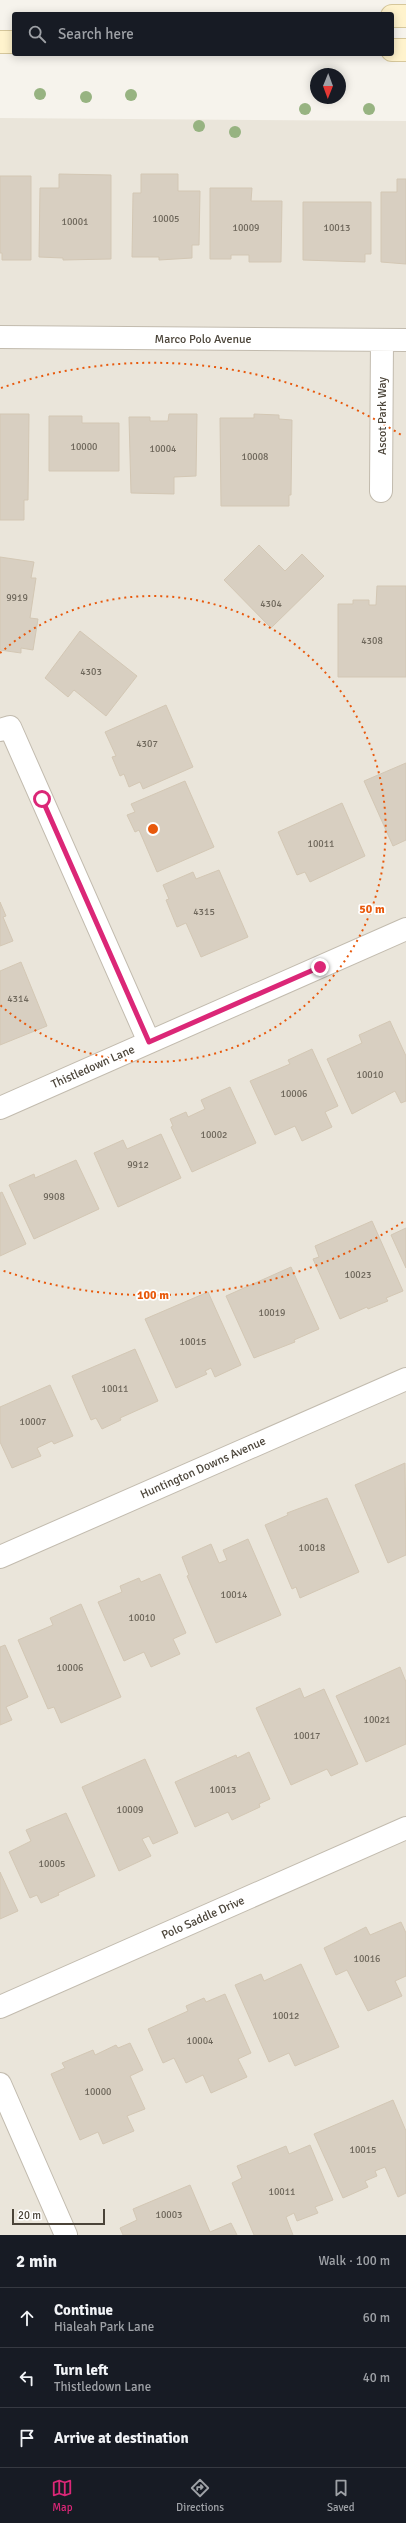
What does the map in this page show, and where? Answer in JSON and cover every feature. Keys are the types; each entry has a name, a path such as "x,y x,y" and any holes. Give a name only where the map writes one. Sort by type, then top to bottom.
{"main road":[{"path":"394,16 406,16"},
{"path":"0,42 12,42"},
{"path":"394,50 406,50"}],"street":[{"name":"Marco Polo Avenue","path":"0,337 406,340"},
{"name":"Ascot Park Way","path":"381,492 382,340"},
{"path":"5,729 149,1042"},
{"name":"Thistledown Lane","path":"0,1108 406,930"},
{"name":"Huntington Downs Avenue","path":"0,1557 406,1379"},
{"name":"Polo Saddle Drive","path":"0,2007 406,1828"},
{"path":"0,2084 66,2235"}],"shaded area":[{"path":"0,118 406,121 406,2235 0,2235"}],"building":[{"path":"59,174 111,175 111,259 63,260 63,258 39,257 40,188 59,188"},
{"path":"141,174 178,174 178,191 200,191 199,245 192,245 192,258 159,260 159,257 132,257 133,193 141,193"},
{"path":"0,176 31,176 31,260 2,260 2,253 0,253"},
{"path":"397,179 406,179 406,264 381,262 381,192 397,192"},
{"path":"210,188 252,188 251,201 282,201 281,262 249,262 249,255 231,255 231,259 210,259"},
{"path":"303,202 371,202 371,254 365,254 365,262 303,260"},
{"path":"0,414 29,414 28,500 24,500 24,520 0,520"},
{"path":"169,414 197,414 196,476 174,477 174,494 131,493 129,417 150,417 150,421 168,421"},
{"path":"254,414 279,415 279,419 292,420 291,495 289,495 289,506 221,506 220,418 254,418"},
{"path":"49,416 82,416 82,423 119,423 119,471 49,471"},
{"path":"259,545 285,571 302,554 324,576 271,628 224,580"},
{"path":"0,557 34,562 31,578 36,578 30,618 38,619 33,650 21,648 21,653 0,650"},
{"path":"377,586 406,586 406,677 338,677 338,604 353,604 353,600 369,600 369,605 376,605"},
{"path":"80,631 137,676 106,716 74,690 68,697 45,678"},
{"path":"166,705 193,767 143,789 140,782 129,787 124,774 120,776 112,757 116,756 105,732"},
{"path":"406,763 406,840 393,846 364,781"},
{"path":"185,781 214,847 157,872 139,830 135,832 127,815 135,812 131,804"},
{"path":"342,803 365,856 310,882 305,872 297,875 278,832"},
{"path":"219,870 248,937 201,957 186,923 177,927 166,900 169,899 163,885 193,872 196,879"},
{"path":"0,902 6,916 3,917 13,941 0,946"},
{"path":"21,962 47,1026 0,1045 0,971"},
{"path":"390,1021 406,1056 406,1101 401,1103 395,1091 352,1114 327,1059 362,1043 359,1035"},
{"path":"312,1049 338,1106 325,1112 332,1127 302,1141 295,1126 275,1135 250,1081 290,1064 288,1060"},
{"path":"230,1087 256,1143 192,1172 171,1127 173,1126 170,1119 186,1112 188,1117 205,1109 201,1100"},
{"path":"161,1134 181,1178 118,1207 94,1153 123,1140 127,1149"},
{"path":"76,1160 99,1209 34,1239 9,1185 34,1174 35,1178"},
{"path":"2,1192 26,1244 0,1256 0,1193"},
{"path":"372,1221 403,1291 386,1298 388,1301 368,1309 367,1307 340,1319 313,1259 319,1257 315,1246"},
{"path":"406,1228 406,1268 391,1235"},
{"path":"291,1267 319,1329 294,1340 295,1342 254,1358 226,1296"},
{"path":"208,1292 241,1365 215,1377 211,1368 205,1371 207,1374 176,1388 145,1319"},
{"path":"135,1349 158,1401 120,1418 121,1420 102,1429 96,1418 91,1420 72,1376"},
{"path":"50,1385 73,1436 54,1444 52,1441 37,1448 41,1456 12,1468 0,1442 0,1407"},
{"path":"405,1463 406,1555 388,1563 355,1485"},
{"path":"327,1498 359,1572 300,1598 296,1587 292,1589 265,1525 288,1515 287,1513"},
{"path":"248,1539 281,1615 216,1643 187,1576 189,1575 182,1557 211,1544 219,1563 227,1560 223,1550"},
{"path":"160,1574 186,1633 173,1639 180,1654 151,1667 144,1652 124,1661 98,1602 122,1592 120,1586 139,1578 141,1582"},
{"path":"81,1604 121,1697 61,1723 54,1707 48,1709 18,1640 53,1625 50,1618"},
{"path":"5,1645 28,1697 6,1707 12,1720 0,1725 0,1647"},
{"path":"400,1667 406,1682 406,1744 366,1762 336,1696"},
{"path":"300,1688 304,1698 324,1689 358,1764 331,1776 327,1769 291,1785 256,1708"},
{"path":"249,1752 270,1799 259,1804 260,1807 232,1820 228,1812 195,1827 175,1782 236,1755 237,1758"},
{"path":"145,1759 178,1833 153,1844 149,1836 142,1839 151,1856 119,1871 82,1787"},
{"path":"66,1813 95,1876 58,1893 59,1895 41,1903 37,1895 30,1898 9,1852 31,1841 26,1830"},
{"path":"0,1872 18,1911 0,1919"},
{"path":"401,1922 406,1933 406,1976 395,1981 402,1996 368,2011 347,1970 336,1975 324,1948 366,1927 370,1935"},
{"path":"301,1964 339,2047 295,2066 289,2053 269,2062 235,1985 261,1974 264,1981"},
{"path":"225,1994 251,2053 238,2059 247,2077 211,2093 203,2075 186,2083 174,2058 163,2063 148,2029 188,2011 186,2006 204,1998 206,2002"},
{"path":"130,2043 143,2070 130,2076 145,2109 127,2116 134,2131 103,2144 98,2132 80,2140 51,2074 65,2068 62,2063 93,2050 95,2055 116,2045 118,2048"},
{"path":"393,2100 406,2131 406,2193 398,2197 385,2167 375,2171 377,2176 365,2181 368,2187 343,2198 314,2134"},
{"path":"310,2145 333,2200 315,2207 318,2213 297,2221 294,2213 286,2217 293,2235 254,2235 232,2183 242,2178 237,2166 286,2146 289,2154"},
{"path":"190,2185 210,2232 231,2223 237,2235 123,2235 120,2228 137,2220 133,2209"}],"route":[{"path":"42,799 149,1042 320,967"}]}
